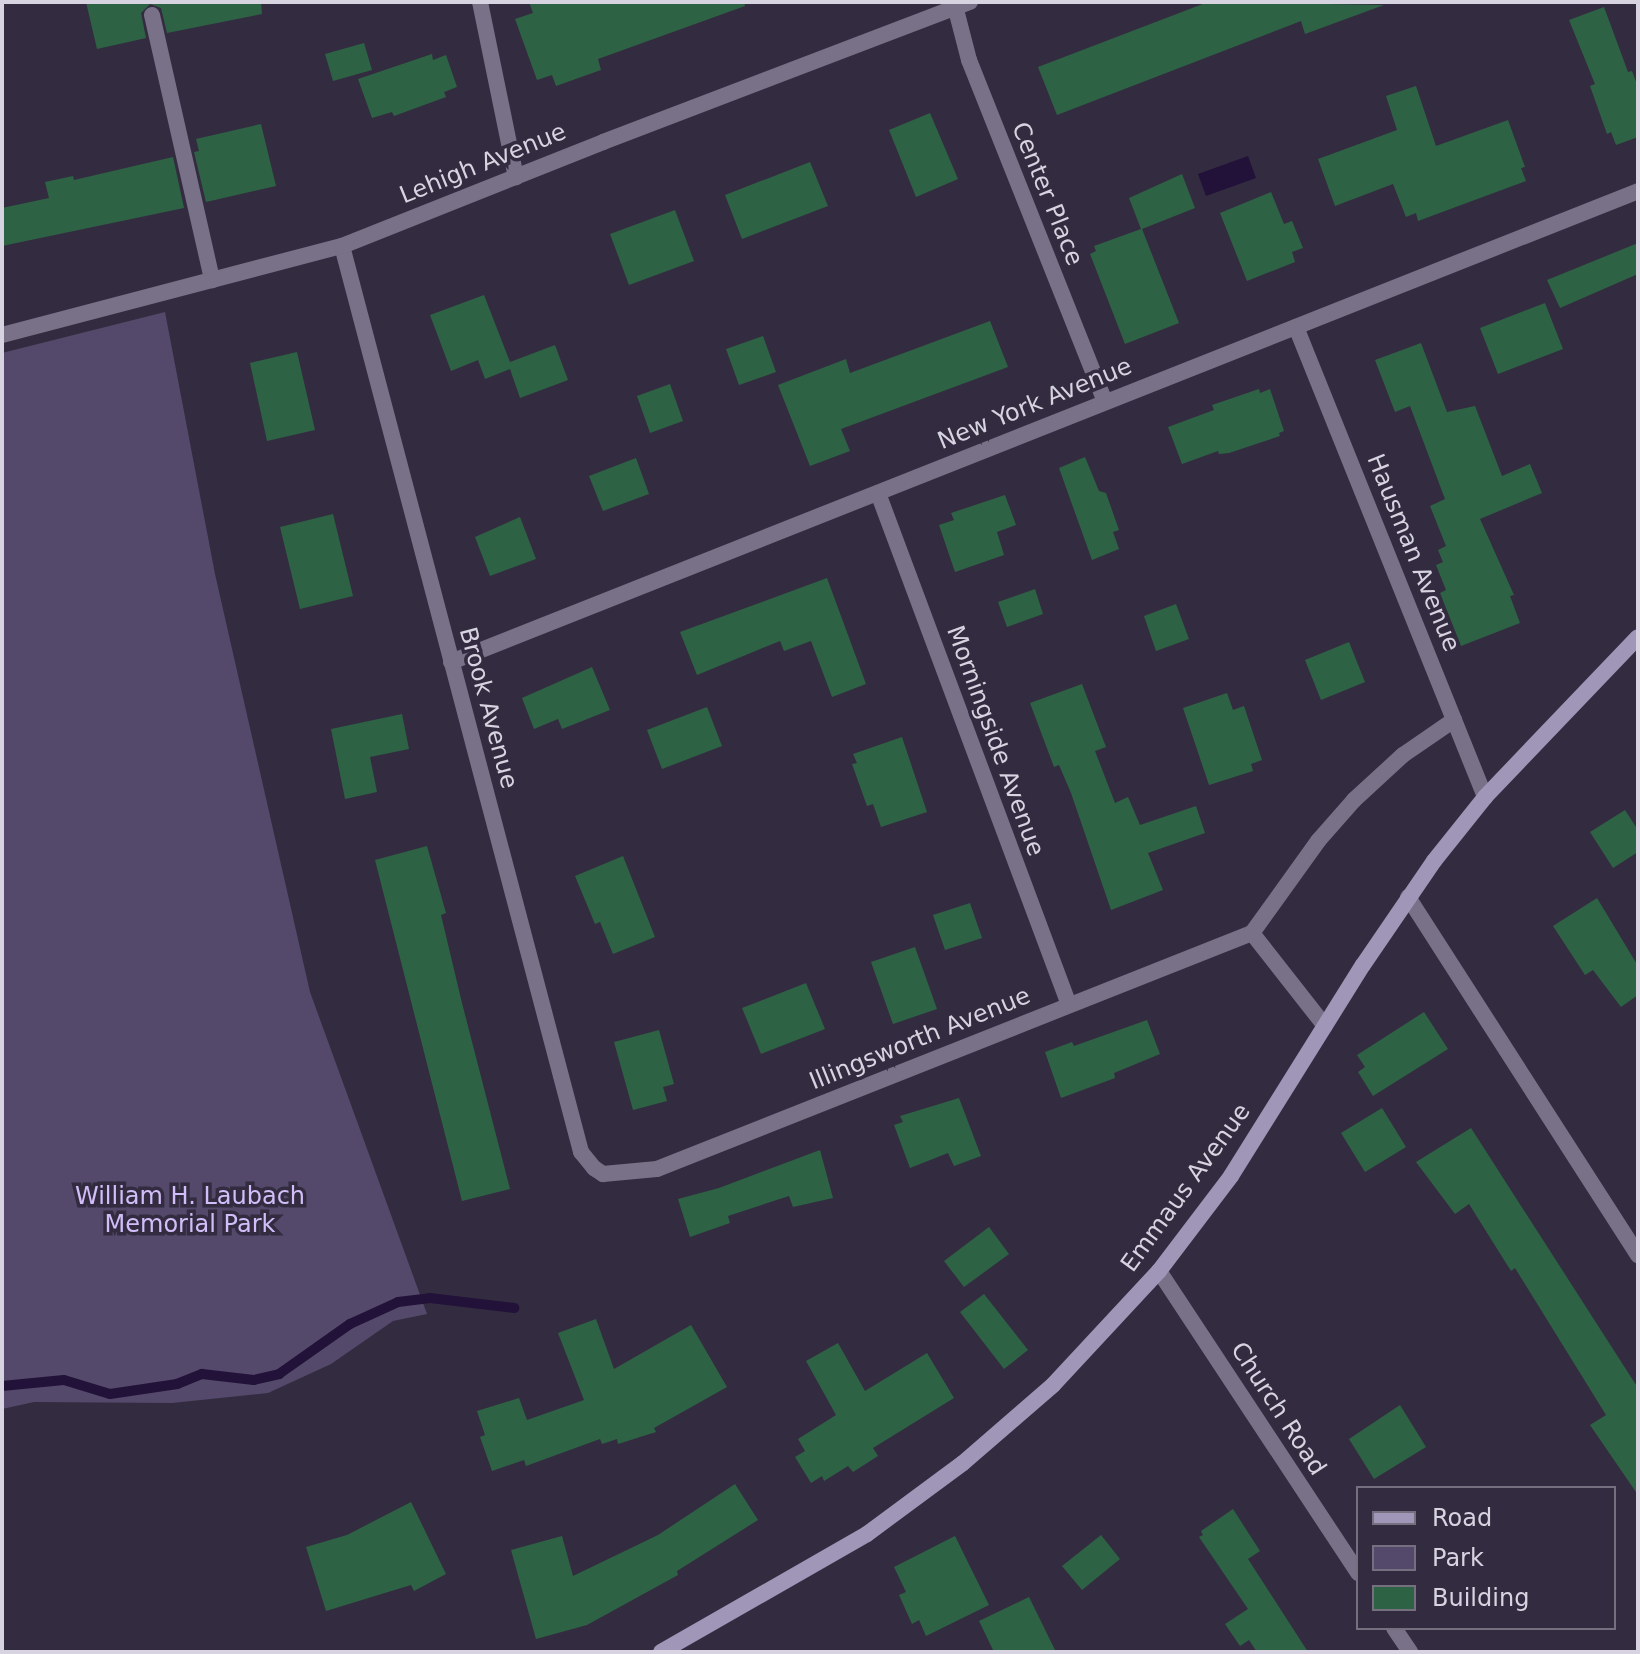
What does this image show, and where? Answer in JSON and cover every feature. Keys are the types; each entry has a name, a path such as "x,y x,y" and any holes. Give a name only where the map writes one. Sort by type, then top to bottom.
{"main road":[{"name":"Emmaus Avenue","path":"661,1652 867,1534 963,1463 1053,1385 1159,1271 1231,1176 1408,897 1485,797 1638,637"}],"street":[{"path":"480,2 516,177"},
{"name":"Lehigh Avenue","path":"2,335 342,246 960,4"},
{"name":"Center Place","path":"960,4 969,60 1105,401"},
{"path":"152,15 212,280"},
{"name":"New York Avenue","path":"451,662 1638,191"},
{"name":"Brook Avenue","path":"342,246 581,1152 603,1174"},
{"name":"Hausman Avenue","path":"1296,327 1485,797"},
{"name":"Morningside Avenue","path":"878,493 1069,1005"},
{"path":"1325,1026 1252,933 1318,841 1354,800 1403,755 1454,720"},
{"path":"1408,897 1638,1255"},
{"name":"Illingsworth Avenue","path":"603,1174 657,1169 1252,933"},
{"name":"Church Road","path":"1159,1271 1356,1570"},
{"path":"1395,1630 1410,1652"}],"green space":[{"name":"William H. Laubach Memorial Park","path":"165,312 215,574 310,992 427,1314 393,1321 331,1364 268,1393 172,1403 34,1402 2,1409 2,353"}],"shaded area":[{"path":"1248,156 1256,178 1206,196 1198,174"}],"building":[{"path":"86,2 261,2 262,14 167,33 161,8 150,4 141,13 146,38 97,49"},
{"path":"529,2 744,2 745,6 598,59 601,70 556,86 552,75 537,80 515,19 533,13"},
{"path":"1208,2 1384,5 1305,34 1301,21 1057,115 1038,67"},
{"path":"1604,7 1628,72 1632,71 1638,87 1638,137 1616,145 1611,132 1607,134 1590,86 1595,84 1569,20"},
{"path":"364,43 372,70 333,81 325,54"},
{"path":"432,54 433,60 446,55 457,87 444,92 446,97 394,116 392,112 372,118 358,79"},
{"path":"1416,86 1436,146 1508,120 1525,167 1521,168 1526,181 1418,221 1416,213 1406,217 1393,184 1335,206 1318,159 1397,130 1386,96"},
{"path":"930,113 958,179 916,197 889,130"},
{"path":"261,124 276,186 206,202 194,152 199,151 196,139"},
{"path":"173,157 184,208 2,246 2,208 49,198 45,182 73,176 74,180"},
{"path":"810,162 828,206 742,239 725,195"},
{"path":"1182,174 1195,208 1142,229 1179,323 1125,344 1090,254 1096,251 1094,246 1141,229 1129,198"},
{"path":"1271,192 1284,224 1292,221 1303,248 1292,252 1295,262 1247,281 1220,213"},
{"path":"675,210 694,261 629,285 610,234"},
{"path":"1638,243 1638,274 1560,308 1547,280"},
{"path":"484,295 510,362 555,345 568,380 520,398 510,369 485,379 478,360 451,371 430,315"},
{"path":"1545,303 1563,349 1498,374 1480,328"},
{"path":"990,321 1008,367 841,429 850,451 810,466 778,385 846,359 850,373"},
{"path":"763,336 776,372 739,385 726,349"},
{"path":"1421,343 1447,412 1475,406 1502,476 1530,464 1542,493 1480,519 1514,595 1510,596 1520,623 1461,646 1440,593 1446,590 1436,565 1443,562 1438,550 1446,546 1430,506 1445,499 1410,406 1395,412 1375,360"},
{"path":"297,352 315,430 267,441 250,363"},
{"path":"670,384 683,421 650,433 637,396"},
{"path":"1259,389 1260,393 1270,389 1284,431 1279,433 1280,436 1229,453 1219,454 1218,451 1182,464 1168,427 1214,410 1212,405"},
{"path":"1085,457 1099,491 1106,493 1119,530 1113,532 1119,549 1092,560 1059,468"},
{"path":"636,458 649,494 603,511 589,476"},
{"path":"1005,495 1016,525 997,532 1004,555 955,572 939,525 954,520 951,513"},
{"path":"333,514 353,596 300,609 280,527"},
{"path":"520,517 536,559 490,576 475,537"},
{"path":"827,578 866,684 832,697 811,641 784,651 780,641 697,675 680,632"},
{"path":"1035,589 1043,614 1007,627 998,602"},
{"path":"1176,604 1189,639 1156,651 1144,616"},
{"path":"1349,642 1365,682 1321,700 1305,660"},
{"path":"592,667 610,710 562,729 558,719 534,729 522,698"},
{"path":"1082,684 1106,747 1095,751 1115,803 1128,797 1140,825 1196,806 1205,833 1148,853 1163,890 1111,910 1071,793 1059,765 1054,767 1030,703"},
{"path":"1227,693 1233,710 1244,706 1262,760 1251,764 1253,771 1209,785 1183,708"},
{"path":"707,707 722,746 662,769 647,730"},
{"path":"402,714 409,749 370,757 377,792 345,799 331,729"},
{"path":"902,737 927,812 881,827 873,804 867,806 852,764 857,763 853,754"},
{"path":"1625,810 1638,830 1638,852 1613,868 1590,832"},
{"path":"427,846 446,913 441,915 462,1003 510,1189 462,1201 375,860"},
{"path":"623,856 655,937 613,954 600,922 595,924 575,876"},
{"path":"1597,898 1638,966 1638,995 1621,1007 1593,970 1585,975 1553,926"},
{"path":"970,903 982,938 945,950 933,915"},
{"path":"915,947 937,1009 893,1024 871,962"},
{"path":"806,983 825,1029 761,1054 742,1008"},
{"path":"1424,1012 1448,1049 1373,1096 1358,1072 1365,1067 1357,1055"},
{"path":"1147,1020 1160,1054 1114,1073 1115,1078 1061,1098 1045,1052 1072,1042 1074,1046"},
{"path":"659,1030 674,1084 663,1087 667,1101 633,1110 614,1042"},
{"path":"959,1098 981,1156 954,1166 948,1153 910,1168 894,1125 903,1122 900,1116"},
{"path":"1382,1108 1406,1147 1365,1172 1341,1133"},
{"path":"1471,1128 1638,1388 1638,1495 1590,1425 1606,1415 1515,1268 1511,1271 1469,1204 1455,1214 1416,1162"},
{"path":"820,1150 833,1198 793,1207 789,1196 728,1216 730,1223 690,1237 678,1199 719,1188"},
{"path":"989,1227 1009,1254 964,1287 944,1261"},
{"path":"984,1294 1028,1350 1004,1369 960,1312"},
{"path":"596,1319 614,1369 691,1325 727,1387 654,1428 656,1432 618,1444 617,1439 602,1444 600,1439 526,1466 524,1460 492,1471 480,1437 485,1435 477,1411 519,1398 527,1420 584,1400 558,1333"},
{"path":"838,1343 865,1391 927,1353 954,1398 873,1448 878,1456 853,1472 848,1466 824,1481 822,1476 811,1483 795,1457 805,1451 798,1439 836,1415 806,1361"},
{"path":"1400,1405 1426,1447 1374,1479 1349,1439"},
{"path":"735,1484 758,1520 677,1571 678,1575 587,1625 536,1639 511,1550 562,1536 573,1576 658,1535"},
{"path":"411,1502 446,1574 414,1591 411,1585 326,1611 306,1547 347,1535"},
{"path":"1233,1509 1260,1551 1248,1559 1308,1652 1257,1652 1249,1640 1240,1646 1225,1624 1248,1609 1199,1537 1203,1535 1201,1531"},
{"path":"1101,1535 1120,1559 1082,1590 1062,1566"},
{"path":"955,1536 989,1605 926,1636 919,1620 912,1624 899,1595 906,1592 894,1567"},
{"path":"1029,1597 1056,1652 994,1652 979,1621"}],"waterway":[{"path":"2,1386 64,1380 110,1394 177,1384 202,1374 254,1380 279,1374 350,1324 398,1302 430,1298 514,1308"}]}
